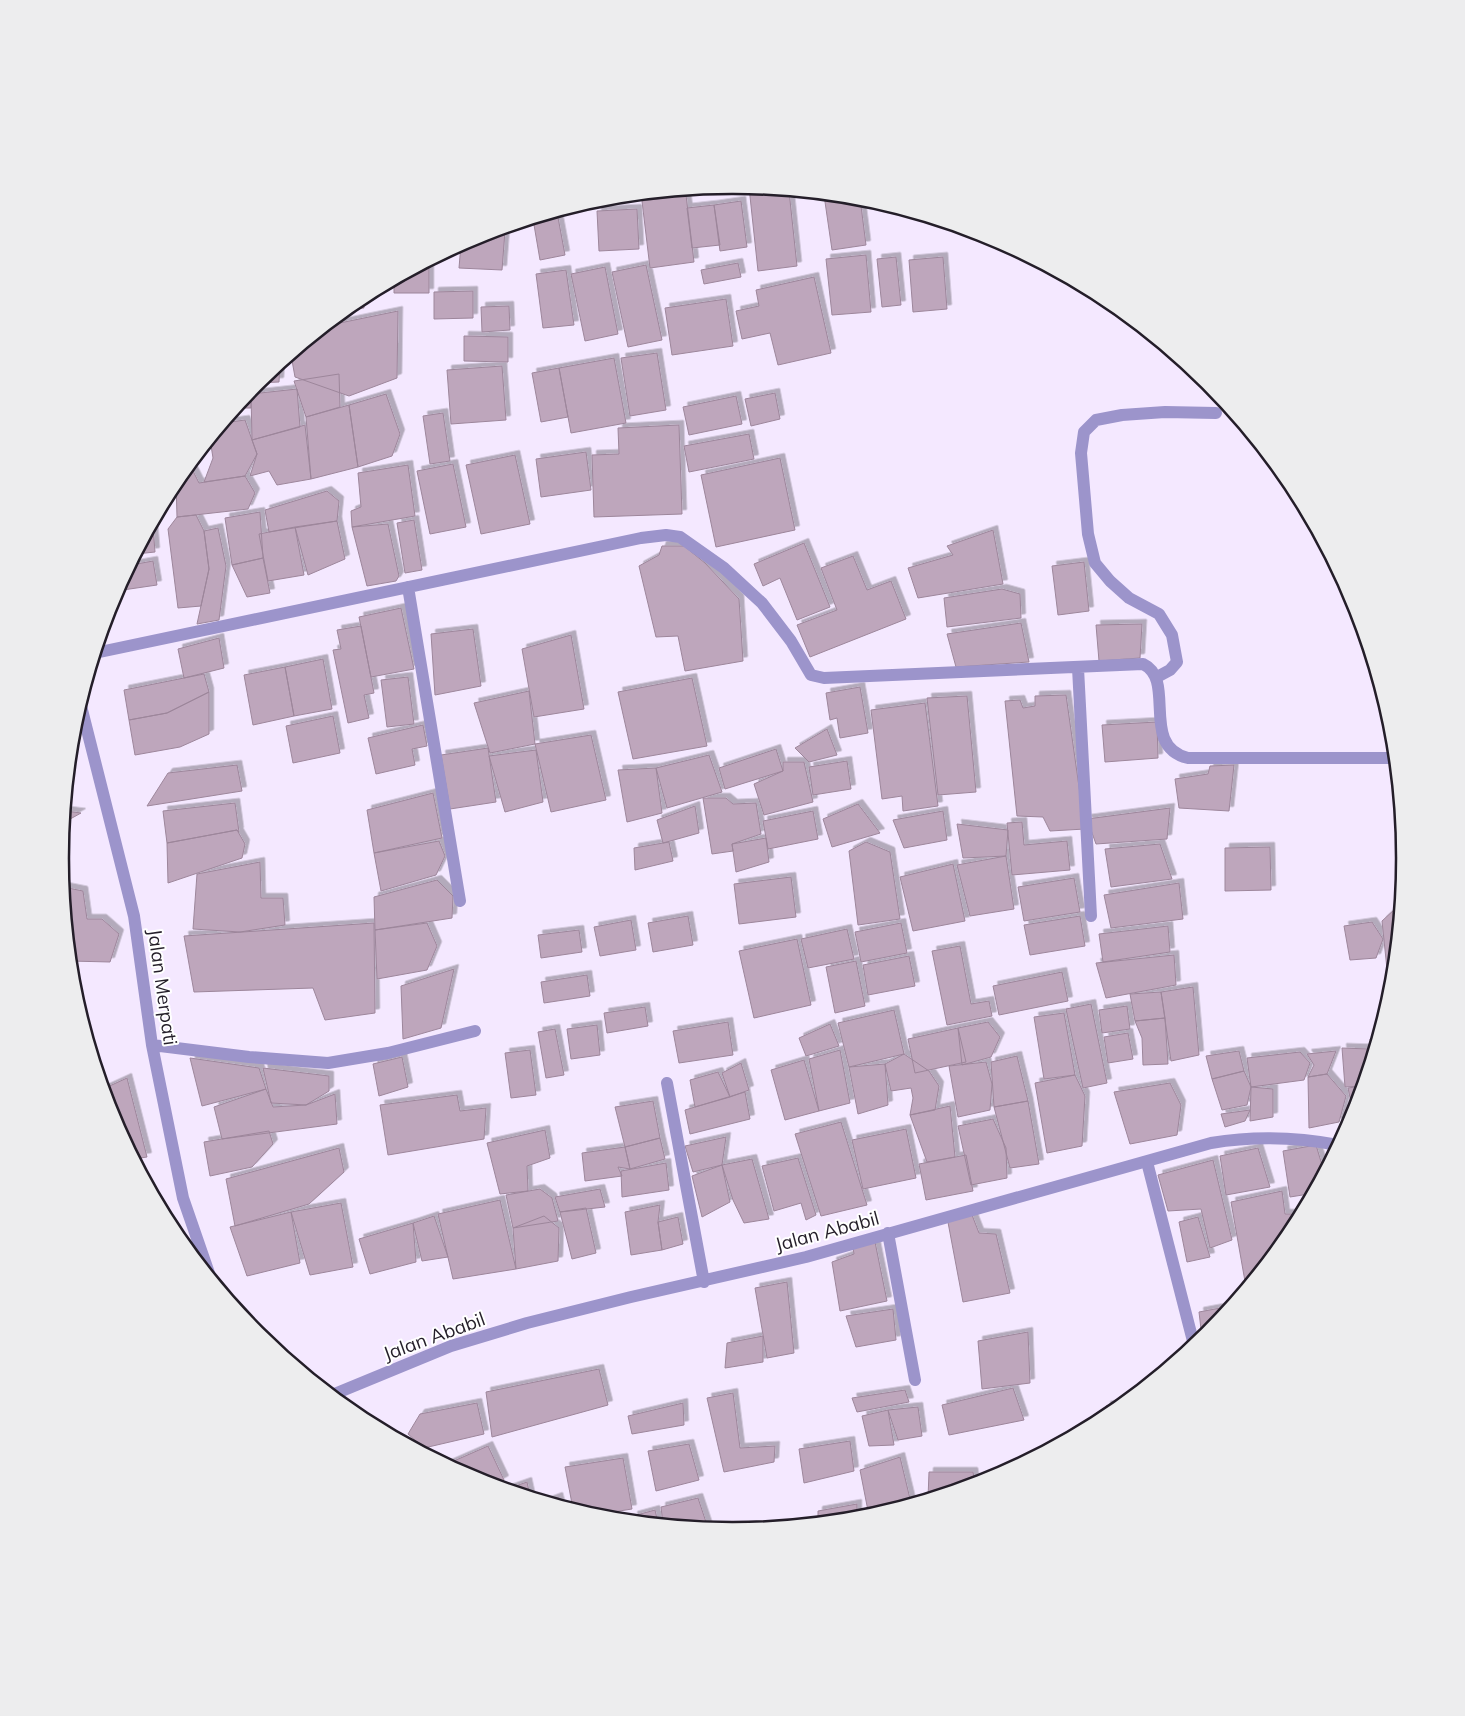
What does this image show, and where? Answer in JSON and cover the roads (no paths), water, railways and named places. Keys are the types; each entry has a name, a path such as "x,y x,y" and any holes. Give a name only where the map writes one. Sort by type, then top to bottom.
{"street":[{"path":"1157,677 1170,670 1177,662 1172,635 1166,623 1159,614 1129,598 1110,582 1095,563 1088,534 1081,453 1084,432 1096,420 1122,415 1165,412 1216,413"},
{"path":"102,652 642,538 666,535 680,537 724,568 762,603 791,641 811,675 824,678 1143,664 1152,668 1157,677 1162,727 1166,742 1176,755 1188,758 1389,758"},
{"path":"408,587 460,901"},
{"path":"1078,668 1091,916"},
{"name":"Jalan Merpati","path":"84,719 134,916 152,1045 183,1198 204,1260"},
{"path":"152,1045 250,1057 328,1063 388,1053 475,1031"},
{"path":"666,1083 704,1282"},
{"name":"Jalan Ababil","path":"339,1392 451,1346 527,1323 806,1257 1211,1143 1236,1139 1289,1138 1332,1144"},
{"path":"1147,1162 1192,1337"},
{"path":"888,1234 916,1380"}]}
